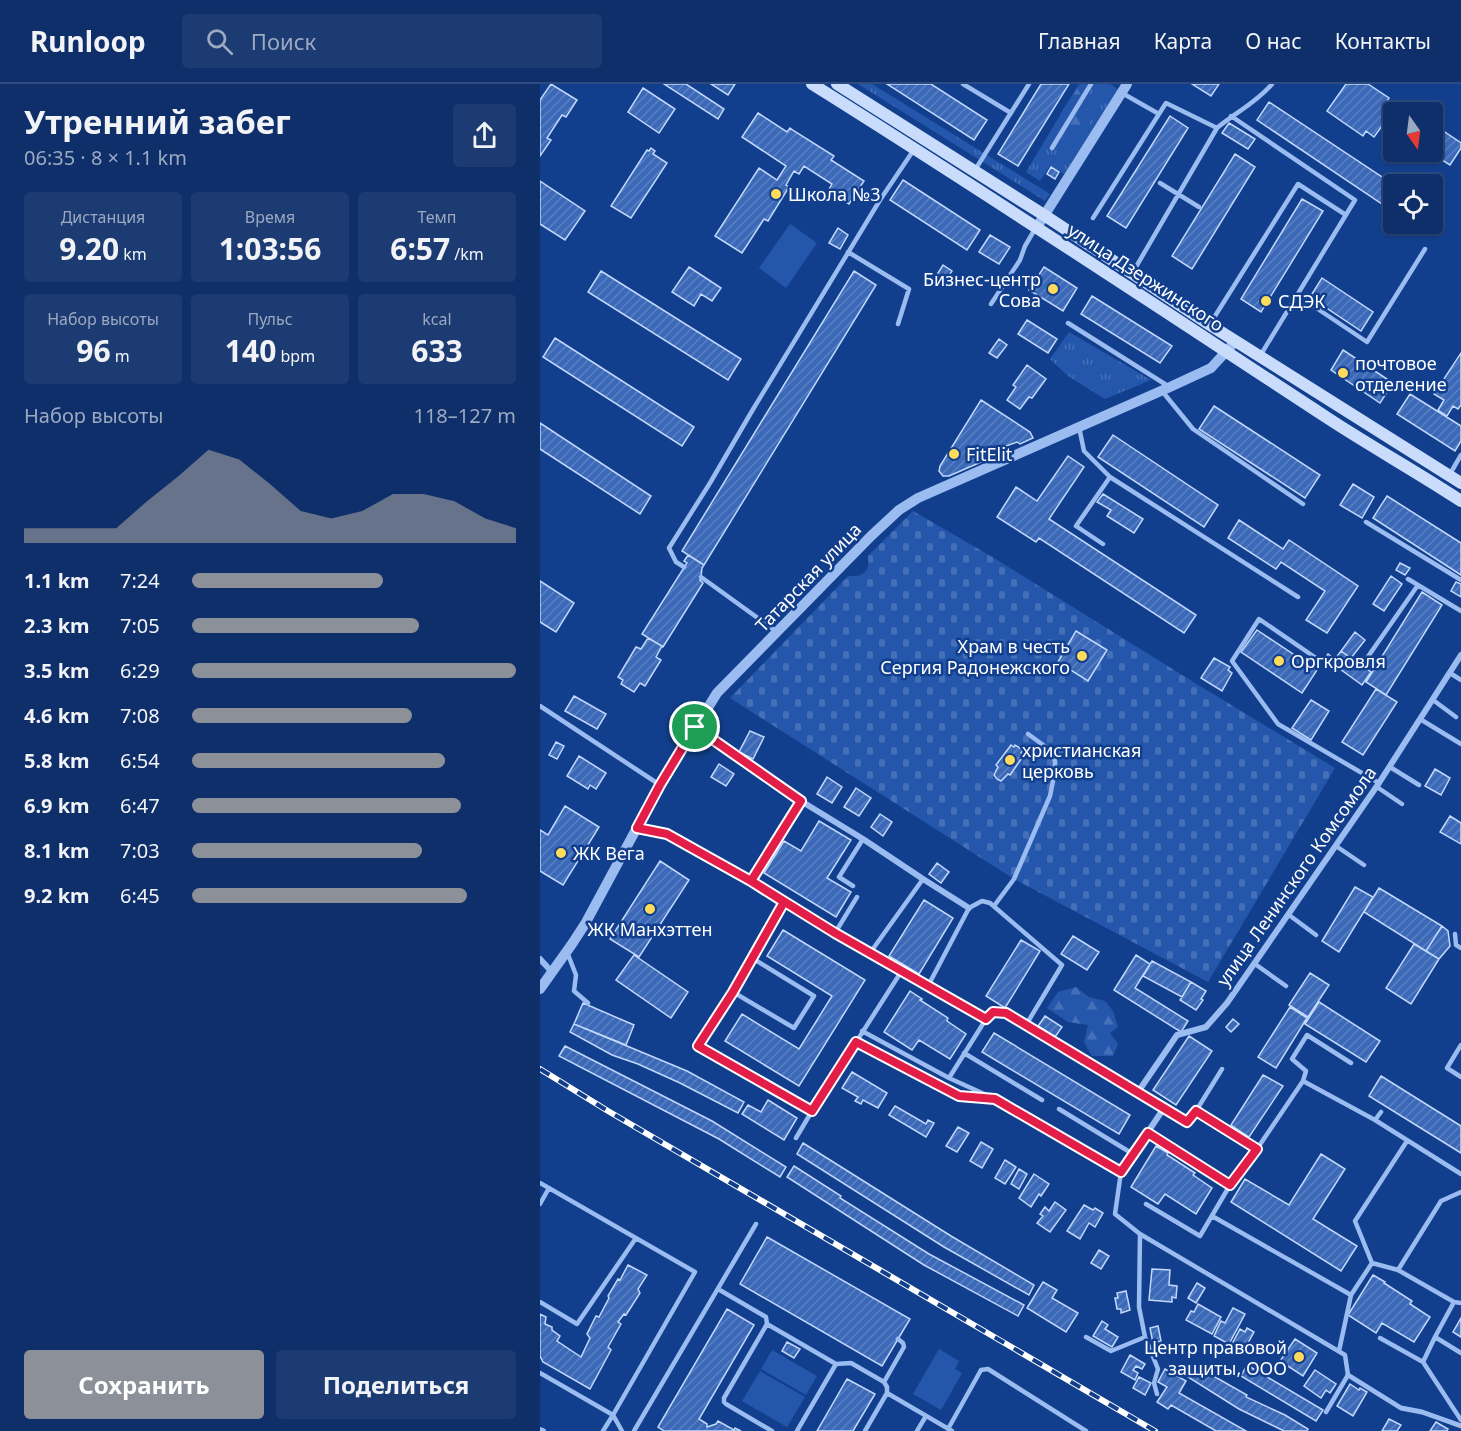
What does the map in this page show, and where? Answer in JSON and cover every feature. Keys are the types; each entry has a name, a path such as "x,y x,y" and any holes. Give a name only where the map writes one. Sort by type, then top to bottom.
{"main road":[{"name":"улица Дзержинского","path":"812,84 1037,227 1329,419 1461,501"},
{"name":"улица Дзержинского","path":"842,85 1210,325 1461,483"}],"street":[{"path":"1037,227 1125,86"},
{"name":"Татарская улица","path":"540,989 585,924 660,785 717,693 871,536 899,510 931,491 1211,368 1236,341"},
{"name":"улица Ленинского Комсомола","path":"1138,1092 1177,1035 1206,1027 1227,1003 1390,767 1461,655"},
{"path":"695,727 801,801 969,908"},
{"path":"637,828 667,834 751,881 901,972 986,1019 993,1012 1006,1013 1164,1108 1121,1172 995,1099 959,1096 856,1042"},
{"path":"540,959 552,972"},
{"path":"1348,1374 1401,1408 1422,1412 1461,1426"}],"lane":[{"path":"963,84 1011,113"},
{"path":"975,170 1029,84"},
{"path":"1052,148 1091,84"},
{"path":"1132,274 1217,128 1265,92 1272,84"},
{"path":"1125,86 1159,114"},
{"path":"1093,218 1166,103 1217,128"},
{"path":"1231,116 1355,200 1260,356"},
{"path":"684,567 676,562 669,548 848,252 914,148"},
{"path":"1160,183 1199,207"},
{"path":"1210,325 1298,184 1346,215"},
{"path":"991,304 1020,260 1024,246 1037,227"},
{"path":"1297,295 1367,342 1425,249"},
{"path":"848,252 909,289 898,324"},
{"path":"1068,323 1166,389 1192,429 1303,504"},
{"path":"1079,427 1084,450 1110,477 1298,597"},
{"path":"1449,476 1461,455"},
{"path":"1103,544 1076,526 1110,477"},
{"path":"1366,522 1461,580"},
{"path":"701,577 777,632"},
{"path":"1408,579 1461,611"},
{"path":"1367,658 1419,585"},
{"path":"1316,658 1259,619 1232,661 1278,724 1378,784 1402,804"},
{"path":"1450,673 1461,680"},
{"path":"1433,700 1456,717"},
{"path":"540,706 660,785"},
{"path":"1420,719 1461,744"},
{"path":"994,906 1014,879 1050,796 1055,771 1055,761 1050,750 1028,734"},
{"path":"1390,767 1419,785"},
{"path":"751,881 801,801"},
{"path":"853,886 839,877 863,839"},
{"path":"1336,846 1364,866"},
{"path":"870,953 923,879"},
{"path":"835,933 857,897"},
{"path":"928,987 969,908 982,901 994,906 1062,965 1026,1025"},
{"path":"784,902 733,992 698,1046 812,1111"},
{"path":"1289,915 1316,935"},
{"path":"1455,934 1456,945 1461,948"},
{"path":"567,952 576,975 574,991 588,1003"},
{"path":"733,992 794,1028 814,996 752,958"},
{"path":"1255,964 1286,986"},
{"path":"796,1138 901,972"},
{"path":"949,1078 986,1019"},
{"path":"862,1031 949,1078 995,1099"},
{"path":"1146,1204 1200,1236 1230,1185 1303,1081 1306,1071 1292,1059 1307,1035 1351,1063"},
{"path":"1461,1045 1447,1068 1461,1077"},
{"path":"964,1053 1042,1100"},
{"path":"1164,1108 1187,1122 1222,1069"},
{"path":"1303,1081 1376,1120 1461,1174"},
{"path":"1059,1109 1134,1154"},
{"path":"1196,1111 1257,1149"},
{"path":"1376,1120 1381,1112"},
{"path":"1148,1133 1230,1185"},
{"path":"1372,1263 1355,1221 1407,1141"},
{"path":"1121,1172 1115,1214 1140,1234 1345,1355 1348,1374 1326,1412"},
{"path":"540,1183 695,1272 603,1431"},
{"path":"540,1204 549,1188"},
{"path":"1398,1270 1441,1201 1461,1192"},
{"path":"1212,1216 1352,1295"},
{"path":"634,1431 756,1224"},
{"path":"1140,1234 1139,1307 1145,1337 1158,1369 1154,1383 1157,1394"},
{"path":"540,1302 577,1324 636,1238"},
{"path":"1372,1263 1398,1270 1455,1302 1461,1303"},
{"path":"1339,1351 1352,1295 1372,1263"},
{"path":"718,1289 766,1317 767,1324 724,1398 724,1402 772,1431"},
{"path":"1423,1362 1455,1302"},
{"path":"767,1324 836,1364 851,1363 884,1382 887,1393 865,1431"},
{"path":"1086,1337 1111,1351 1145,1337"},
{"path":"1435,1337 1461,1353"},
{"path":"1380,1338 1423,1362 1461,1420"},
{"path":"884,1382 904,1347 898,1339"},
{"path":"797,1431 836,1364"},
{"path":"887,1393 950,1430 981,1370 988,1369 1086,1431"},
{"path":"540,1373 614,1415 622,1431"},
{"path":"917,1431 926,1416"}],"green space":[{"path":"858,84 872,84 1050,194 1045,201"},
{"path":"1079,84 1110,84 1118,89 1064,174 1050,166 1040,181 1026,172"},
{"path":"1084,86 1090,94 1086,105 1091,117 1084,134 1077,143 1063,138 1057,127 1061,113 1078,87"},
{"path":"790,224 817,243 786,288 759,268"},
{"path":"1069,332 1151,380 1105,399 1068,376 1050,359"},
{"path":"913,511 994,558 1335,768 1208,982 1014,879 730,698 848,576 858,576 867,570 868,556"},
{"path":"1076,987 1089,997 1105,1001 1113,1011 1118,1027 1110,1033 1118,1044 1113,1056 1092,1056 1084,1042 1088,1025 1068,1022 1047,1008 1058,992"},
{"path":"939,1349 959,1361 955,1369 962,1373 941,1410 913,1394"},
{"path":"772,1350 817,1376 806,1395 761,1369"},
{"path":"760,1371 805,1397 787,1427 742,1401"}],"building":[{"path":"551,84 577,100 566,117 562,115 547,138 551,140 540,156 540,100"},
{"path":"664,84 686,84 724,109 718,119"},
{"path":"711,84 735,84 728,95"},
{"path":"887,84 931,84 987,120 974,140"},
{"path":"1041,84 1069,84 1018,166 998,154"},
{"path":"1192,84 1219,84 1211,96"},
{"path":"1346,84 1368,84 1389,98 1387,102 1383,102 1383,125 1374,137 1366,131 1363,136 1327,111"},
{"path":"643,88 675,109 659,133 628,112"},
{"path":"1269,102 1383,178 1383,205 1257,120"},
{"path":"758,113 787,132 790,128 834,156 831,160 864,181 849,204 828,191 832,184 804,166 799,174 794,171 786,185 789,187 768,221 764,219 742,253 715,236 759,168 777,180 786,166 742,137"},
{"path":"1170,116 1188,128 1126,228 1107,216"},
{"path":"1229,123 1255,139 1248,149 1222,133"},
{"path":"1443,131 1461,143 1461,148 1450,165 1443,161"},
{"path":"651,148 655,151 653,154 667,163 631,218 611,206 647,150"},
{"path":"1235,154 1255,167 1192,269 1172,256"},
{"path":"1051,167 1059,172 1055,179 1047,174"},
{"path":"903,180 980,230 967,250 890,200"},
{"path":"540,181 585,211 565,240 540,224"},
{"path":"1302,199 1323,211 1261,312 1241,299"},
{"path":"838,228 848,235 840,249 829,243"},
{"path":"990,235 1010,247 999,264 979,252"},
{"path":"943,265 952,271 942,286 933,281"},
{"path":"689,267 721,288 712,301 701,294 694,306 672,292"},
{"name":"Бизнес-центр Сова","path":"1044,267 1077,288 1063,311 1029,290"},
{"path":"601,271 741,359 728,380 588,292"},
{"path":"854,271 876,285 704,565 682,551"},
{"path":"1322,278 1373,312 1361,331 1310,297"},
{"path":"1092,296 1172,346 1160,363 1081,314"},
{"path":"1027,320 1057,339 1048,353 1018,334"},
{"path":"555,338 694,427 682,446 543,357"},
{"path":"999,339 1007,345 997,358 989,353"},
{"path":"1343,350 1393,383 1380,403 1331,370"},
{"path":"1461,353 1461,405 1458,409 1453,406 1447,416 1438,410 1444,400 1434,394"},
{"path":"1027,365 1046,379 1032,398 1029,397 1020,409 1007,400 1016,387 1013,385"},
{"path":"1410,394 1461,426 1461,441 1455,451 1397,414"},
{"path":"981,400 1030,432 1033,438 1020,444 1017,442 1006,446 1002,453 992,460 981,462 949,476 943,476 939,471 940,466"},
{"path":"1214,406 1320,475 1305,498 1199,429"},
{"path":"540,423 651,496 640,514 540,449"},
{"path":"1113,435 1218,505 1204,527 1098,457"},
{"path":"1068,456 1084,467 1049,519 1196,615 1184,633 1039,538 1036,542 997,517 1016,487 1037,501"},
{"path":"1353,484 1374,497 1362,518 1340,505"},
{"path":"1103,494 1143,519 1134,533 1107,516 1111,510 1097,502"},
{"path":"1387,496 1461,543 1461,575 1373,518"},
{"path":"1239,520 1283,549 1289,540 1358,586 1327,633 1306,620 1325,591 1281,562 1276,569 1228,538"},
{"path":"688,555 704,565 700,580 703,583 663,647 642,634 687,563 684,561"},
{"path":"1400,563 1410,568 1405,575 1396,570"},
{"path":"1391,576 1402,584 1384,611 1373,604"},
{"path":"540,581 574,603 556,632 540,622"},
{"path":"1456,582 1461,584 1461,597 1451,591"},
{"path":"1422,592 1442,605 1386,695 1366,682"},
{"name":"Оргкровля","path":"1257,630 1317,670 1302,693 1241,652"},
{"name":"Храм в честь Сергия Радонежского","path":"1076,631 1107,650 1088,681 1058,662"},
{"path":"1355,632 1365,640 1351,658 1341,651"},
{"path":"648,638 662,646 656,657 661,660 645,686 640,683 634,692 621,684 623,680 618,677 636,647 641,649"},
{"path":"1341,651 1371,672 1362,685 1325,658 1328,654 1335,659"},
{"path":"1214,658 1230,667 1228,670 1232,673 1222,691 1201,678"},
{"path":"1376,689 1397,702 1363,755 1342,742"},
{"path":"574,696 606,714 597,729 565,711"},
{"path":"1311,700 1329,711 1311,740 1292,728"},
{"path":"750,731 764,737 753,759 739,752"},
{"path":"556,742 564,746 557,759 549,755"},
{"name":"христианская церковь","path":"1011,745 1023,750 1021,753 1024,755 1010,775 1008,774 1001,781 994,775 998,767 996,765"},
{"path":"579,756 606,773 596,789 590,785 588,789 567,776"},
{"path":"719,764 734,774 726,786 711,777"},
{"path":"1435,769 1450,778 1441,795 1425,786"},
{"path":"827,777 842,787 832,803 817,794"},
{"path":"856,788 871,798 859,816 844,807"},
{"name":"ЖК Вега","path":"565,806 599,827 563,885 540,871 540,830 548,835"},
{"path":"880,814 892,822 883,836 871,827"},
{"path":"1450,816 1461,823 1461,844 1440,832"},
{"path":"819,821 851,840 827,878 851,892 836,917 764,873 784,841 801,851"},
{"name":"ЖК Манхэттен","path":"660,861 689,880 639,957 610,939"},
{"path":"937,863 949,872 941,883 929,874"},
{"path":"1355,887 1373,897 1339,952 1322,941"},
{"path":"1379,888 1442,926 1426,951 1364,912"},
{"path":"924,900 953,918 919,974 889,956"},
{"path":"1442,926 1448,931 1450,946 1439,959 1426,951"},
{"path":"783,930 865,980 799,1086 725,1041 742,1014 799,1049 832,996 767,956"},
{"path":"1073,936 1099,952 1087,970 1061,954"},
{"path":"1021,940 1040,951 1005,1008 986,996"},
{"path":"1414,944 1439,959 1411,1004 1386,988"},
{"path":"634,955 688,992 671,1018 616,980"},
{"path":"1136,955 1150,964 1135,988 1188,1021 1181,1032 1114,990"},
{"path":"1152,961 1191,982 1182,997 1143,976"},
{"path":"1310,973 1329,985 1308,1017 1289,1005"},
{"path":"1191,982 1206,991 1196,1010 1180,1000"},
{"path":"910,991 966,1034 950,1059 919,1040 912,1050 884,1032"},
{"path":"1319,1002 1380,1041 1366,1062 1305,1024"},
{"path":"583,1003 634,1025 626,1045 574,1024"},
{"path":"1290,1007 1307,1018 1276,1068 1258,1057"},
{"path":"1045,1016 1062,1027 1055,1037 1038,1026"},
{"path":"1233,1019 1239,1024 1231,1032 1226,1027"},
{"path":"574,1024 687,1071 744,1102 738,1113 680,1083 612,1055 570,1032"},
{"path":"994,1033 1130,1115 1119,1134 982,1052"},
{"path":"1189,1036 1212,1051 1176,1105 1153,1090"},
{"path":"565,1046 712,1121 786,1167 780,1177 719,1139 559,1056"},
{"path":"852,1072 887,1093 878,1108 863,1100 861,1104 855,1101 858,1097 842,1088"},
{"path":"1263,1075 1283,1086 1249,1137 1231,1125"},
{"path":"1381,1076 1461,1126 1461,1153 1369,1096"},
{"path":"768,1100 797,1118 784,1140 742,1114 748,1105 761,1112"},
{"path":"895,1106 926,1124 928,1120 934,1123 926,1137 889,1115"},
{"path":"958,1127 969,1133 957,1152 946,1146"},
{"path":"981,1142 993,1149 982,1168 970,1161"},
{"path":"803,1143 1034,1285 1029,1295 944,1247 797,1154"},
{"path":"1156,1146 1195,1173 1193,1175 1212,1188 1196,1214 1165,1194 1158,1204 1131,1187"},
{"path":"1321,1154 1345,1169 1313,1219 1357,1246 1341,1271 1231,1202 1245,1179 1289,1205"},
{"path":"1005,1160 1016,1167 1005,1184 995,1178"},
{"path":"794,1166 929,1254 1024,1305 1018,1316 924,1265 787,1177"},
{"path":"1019,1169 1027,1174 1019,1189 1011,1184"},
{"path":"1034,1174 1049,1184 1031,1207 1019,1198"},
{"path":"1055,1202 1066,1210 1050,1232 1037,1223 1043,1216 1040,1214 1045,1207 1049,1211"},
{"path":"1084,1205 1103,1213 1095,1227 1089,1223 1080,1239 1067,1231"},
{"path":"767,1237 910,1319 882,1366 740,1284"},
{"path":"1099,1250 1109,1256 1101,1269 1091,1263"},
{"path":"628,1265 647,1275 638,1289 640,1293 626,1315 624,1314 618,1322 621,1324 608,1347 611,1350 590,1389 543,1362 540,1356 540,1314 546,1317 545,1324 552,1327 552,1330 560,1336 557,1341 581,1357 590,1338 587,1334 596,1316 599,1317 608,1296"},
{"path":"1152,1269 1170,1270 1169,1285 1177,1286 1176,1298 1172,1297 1172,1302 1149,1300"},
{"path":"1373,1275 1412,1301 1410,1304 1430,1317 1414,1342 1382,1323 1376,1333 1348,1315"},
{"path":"1043,1282 1057,1290 1052,1298 1078,1313 1066,1332 1027,1308"},
{"path":"1197,1283 1205,1288 1196,1303 1188,1298"},
{"path":"1126,1291 1130,1310 1121,1313 1121,1309 1117,1309 1115,1298 1118,1298 1117,1293"},
{"path":"1198,1304 1221,1317 1212,1334 1186,1320"},
{"path":"1233,1308 1245,1314 1229,1344 1214,1336 1221,1321 1225,1323"},
{"path":"727,1309 754,1325 699,1419 707,1424 707,1427 718,1421 734,1430 735,1428 741,1431 664,1431 658,1427"},
{"path":"1461,1318 1461,1337 1453,1332"},
{"path":"1102,1321 1108,1325 1105,1329 1118,1337 1112,1347 1093,1336"},
{"path":"1158,1326 1161,1341 1153,1343 1150,1328"},
{"path":"1247,1328 1254,1332 1244,1350 1232,1344 1240,1329 1245,1332"},
{"name":"Центр правовой защиты, ООО","path":"1295,1339 1317,1353 1303,1376 1280,1361"},
{"path":"787,1342 800,1349 794,1358 782,1351"},
{"path":"1130,1355 1145,1364 1142,1369 1136,1366 1133,1370 1138,1373 1135,1380 1121,1372"},
{"path":"1194,1365 1247,1395 1246,1397 1285,1415 1308,1429 1307,1431 1284,1431 1239,1409 1188,1377"},
{"path":"1247,1365 1323,1410 1316,1421 1241,1376"},
{"path":"1165,1369 1186,1381 1179,1393 1246,1431 1216,1431 1171,1405 1168,1409 1157,1402 1167,1387 1158,1382"},
{"path":"1315,1370 1336,1384 1330,1393 1326,1390 1321,1398 1304,1386"},
{"path":"1139,1377 1151,1383 1145,1395 1133,1388"},
{"path":"847,1379 875,1394 853,1431 817,1431"},
{"path":"1350,1384 1367,1392 1353,1416 1337,1406"},
{"path":"1389,1419 1401,1425 1397,1431 1382,1431"},
{"path":"1436,1422 1448,1429 1447,1431 1430,1431"}],"railway":[{"path":"540,1069 1155,1431"}],"place":[{"name":"Школа №3","path":"776,194"},
{"name":"Бизнес-центр Сова","path":"1053,289"},
{"name":"СДЭК","path":"1266,301"},
{"name":"почтовое отделение","path":"1343,373"},
{"name":"FitElit","path":"954,454"},
{"name":"Храм в честь Сергия Радонежского","path":"1082,656"},
{"name":"Оргкровля","path":"1279,661"},
{"name":"христианская церковь","path":"1010,760"},
{"name":"ЖК Вега","path":"561,853"},
{"name":"ЖК Манхэттен","path":"650,909"},
{"name":"Центр правовой защиты, ООО","path":"1299,1357"}],"route":[{"path":"695,727 637,828 667,834 751,881 901,972 986,1019 993,1012 1006,1013 1187,1122 1196,1111 1257,1149 1230,1185 1148,1133 1121,1172 995,1099 959,1096 856,1042 812,1111 698,1046 733,992 784,902 751,881 801,801 695,727"}]}
